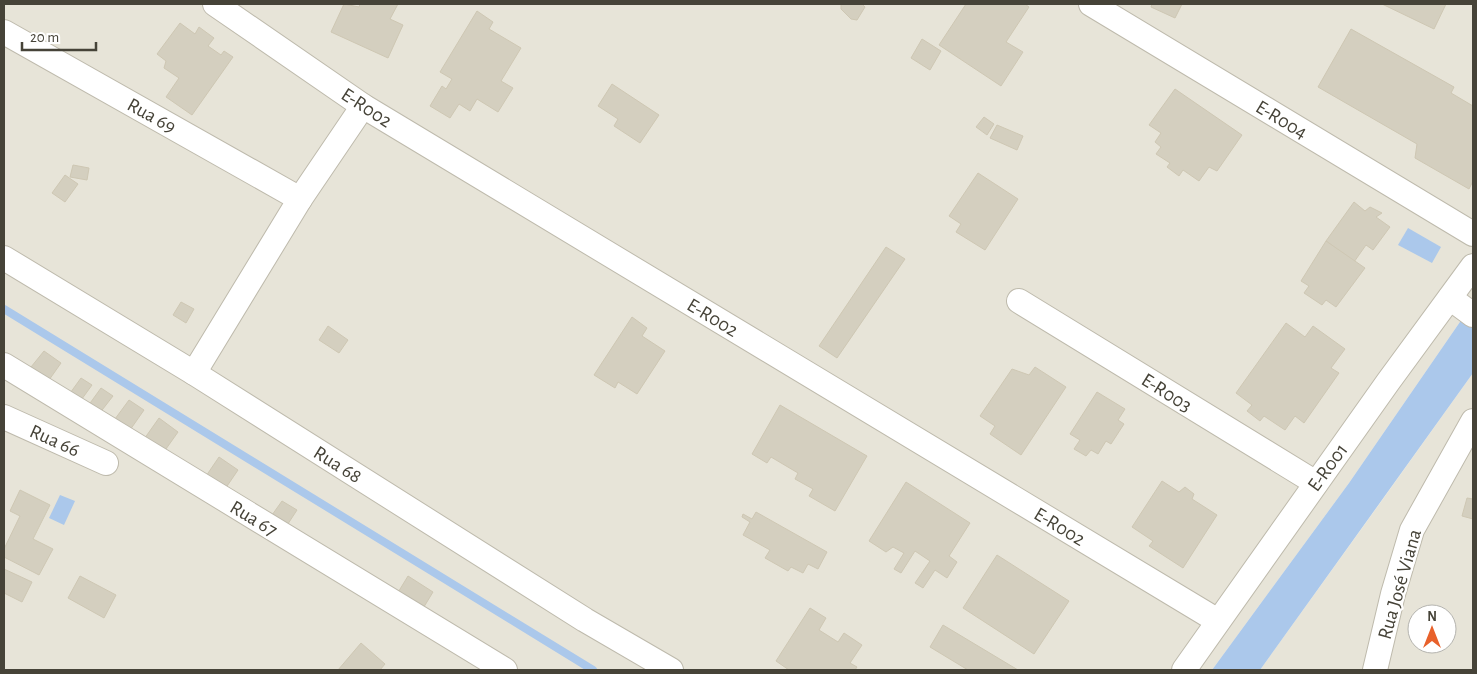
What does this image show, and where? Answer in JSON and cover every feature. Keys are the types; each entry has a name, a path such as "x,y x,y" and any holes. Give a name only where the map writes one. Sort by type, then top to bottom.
{"street":[{"name":"E-R002","path":"215,4 363,106 1218,621"},
{"name":"E-R004","path":"1092,4 1473,234"},
{"name":"Rua 69","path":"4,32 300,199"},
{"path":"194,373 300,199 363,106"},
{"name":"Rua 68","path":"4,258 194,373 585,620 671,670"},
{"name":"E-R001","path":"1184,670 1473,266"},
{"path":"1450,298 1473,315"},
{"name":"E-R003","path":"1019,301 1316,484"},
{"name":"Rua 67","path":"4,365 505,670"},
{"name":"Rua 66","path":"4,417 106,463"},
{"name":"Rua José Viana","path":"1375,670 1392,594 1412,530 1473,421"}],"shaded area":[{"path":"4,4 1473,4 1473,303 1349,483 1212,670 4,670"},
{"path":"1473,373 1473,670 1260,670"}],"water":[{"path":"1408,228 1441,247 1432,263 1398,245"},
{"path":"1473,303 1473,373 1260,670 1212,670 1349,483"},
{"path":"60,495 75,501 64,525 49,518"}],"building":[{"path":"344,4 359,7 360,4 398,4 390,19 403,25 388,58 331,32"},
{"path":"841,4 862,4 865,7 857,20 851,19 841,9"},
{"path":"966,4 1025,4 1029,7 1006,42 1023,52 1001,86 939,45"},
{"path":"1152,4 1182,4 1175,18 1151,7"},
{"path":"1382,4 1446,4 1434,29"},
{"path":"477,11 493,22 489,29 521,48 501,81 513,88 498,112 477,99 470,111 459,104 450,118 430,106 442,86 446,89 452,79 440,72"},
{"path":"180,23 195,34 199,27 214,38 208,46 221,55 224,51 233,57 192,115 166,97 179,78 164,68 166,61 157,54"},
{"path":"1351,29 1454,87 1451,93 1473,106 1473,181 1469,189 1415,158 1417,144 1318,87"},
{"path":"922,39 941,51 930,70 911,58"},
{"path":"612,84 659,115 640,143 614,126 618,119 598,106"},
{"path":"1175,89 1242,135 1217,171 1209,167 1199,181 1183,170 1179,176 1167,167 1170,163 1156,154 1161,147 1155,142 1161,133 1149,125"},
{"path":"984,117 994,124 987,135 976,127"},
{"path":"997,125 1023,136 1017,150 990,138"},
{"path":"73,165 89,168 87,180 70,177"},
{"path":"978,173 1018,199 985,250 956,232 961,224 949,216"},
{"path":"65,175 78,184 65,202 52,193"},
{"path":"1354,202 1365,211 1370,207 1382,213 1376,217 1390,227 1373,250 1366,245 1354,262 1326,241"},
{"path":"1326,241 1365,268 1336,307 1326,300 1322,305 1304,293 1309,286 1301,281"},
{"path":"886,247 905,259 837,358 819,346"},
{"path":"181,302 194,309 186,323 173,315"},
{"path":"632,317 647,328 642,336 665,351 637,394 618,382 615,388 594,375"},
{"path":"1286,323 1305,337 1313,326 1345,349 1331,368 1339,373 1304,423 1295,416 1285,430 1264,416 1260,421 1247,411 1252,405 1236,393"},
{"path":"328,326 348,340 339,353 319,340"},
{"path":"44,351 61,363 49,380 31,367"},
{"path":"1035,367 1066,387 1021,455 990,434 995,426 980,416 1012,369 1029,375"},
{"path":"81,378 92,385 79,403 68,396"},
{"path":"101,388 113,396 99,414 88,406"},
{"path":"1097,392 1125,409 1118,420 1124,424 1111,444 1106,441 1098,454 1091,450 1086,456 1074,449 1080,440 1070,434"},
{"path":"129,400 144,410 130,430 115,419"},
{"path":"780,405 867,456 835,511 809,496 813,489 795,479 798,473 771,457 767,463 752,454"},
{"path":"159,418 178,432 161,456 142,442"},
{"path":"219,457 238,470 223,492 204,479"},
{"path":"1162,481 1179,492 1185,487 1194,494 1192,499 1217,515 1183,568 1149,546 1153,541 1132,527"},
{"path":"906,482 970,523 949,556 957,562 947,578 935,570 923,588 915,583 930,561 915,551 901,573 894,569 904,553 893,547 886,552 869,541"},
{"path":"20,490 50,505 33,539 53,549 39,575 4,557 4,549 20,516 10,511"},
{"path":"1467,498 1473,499 1473,519 1462,516"},
{"path":"282,501 297,510 282,533 267,522"},
{"path":"756,512 827,552 818,569 808,564 803,573 791,567 788,571 765,558 770,550 743,535 750,522 742,517 743,514 752,519"},
{"path":"997,555 1069,601 1034,654 963,608"},
{"path":"4,569 32,582 22,602 4,593"},
{"path":"80,576 116,595 104,618 68,598"},
{"path":"408,576 433,592 419,615 394,599"},
{"path":"810,608 826,618 819,630 838,642 844,633 862,645 850,663 857,667 855,670 789,670 776,661"},
{"path":"943,625 1018,670 968,670 930,647"},
{"path":"361,643 385,664 380,670 338,670"}],"waterway":[{"path":"4,309 593,670"}]}
